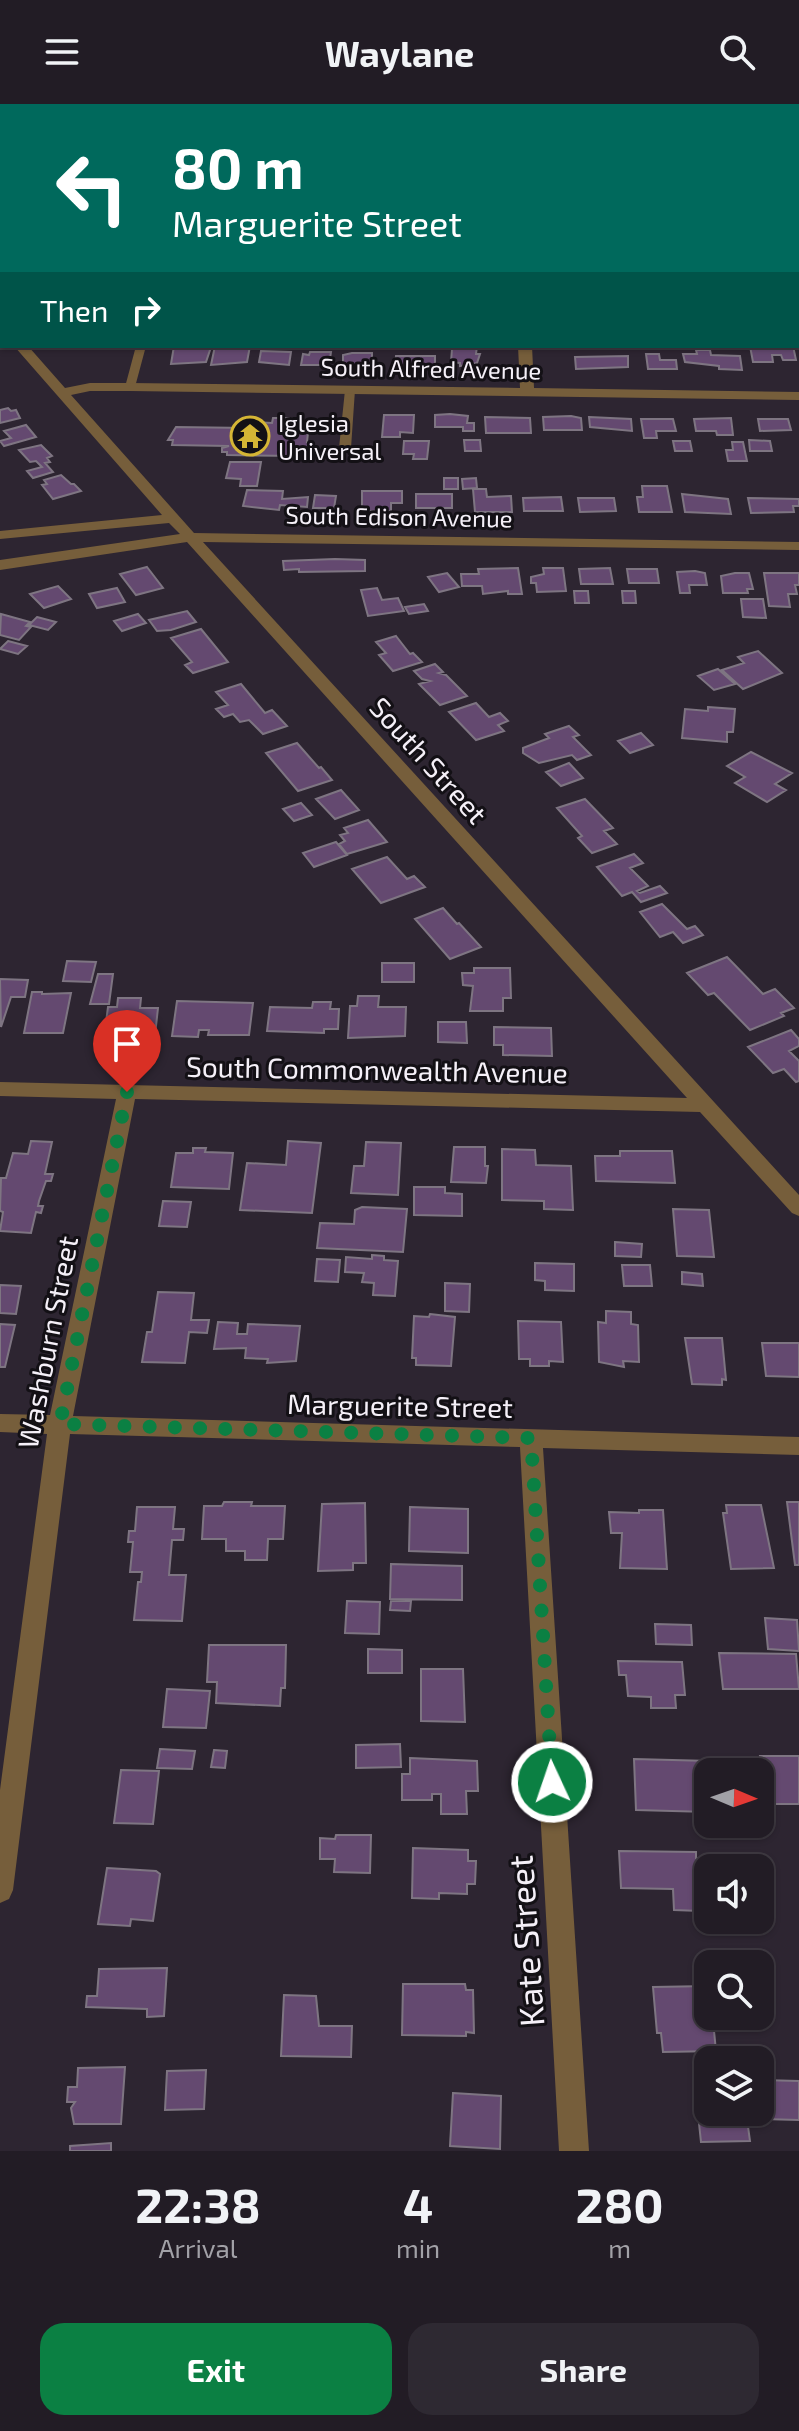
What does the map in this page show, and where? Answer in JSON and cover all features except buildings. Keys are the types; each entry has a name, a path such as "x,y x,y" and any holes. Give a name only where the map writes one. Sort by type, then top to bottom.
{"street":[{"name":"South Street","path":"23,348 190,537 799,1208"},
{"path":"525,348 527,391"},
{"name":"South Alfred Avenue","path":"64,392 90,387 130,387 799,396"},
{"name":"South Edison Avenue","path":"1,550 173,518"},
{"name":"South Edison Avenue","path":"1,550 190,537 799,546"},
{"name":"South Commonwealth Avenue","path":"0,1089 704,1105"},
{"name":"Washburn Street","path":"0,1890 60,1424 127,1092"},
{"name":"Marguerite Street","path":"0,1423 799,1446"},
{"name":"Kate Street","path":"531,1438 574,2151"}],"lane":[{"path":"130,387 140,348"},
{"path":"345,448 350,390"}],"place":[{"name":"Iglesia Universal","path":"250,436"}],"route":[{"path":"127,1092 60,1424 531,1438 552,1782"}]}
